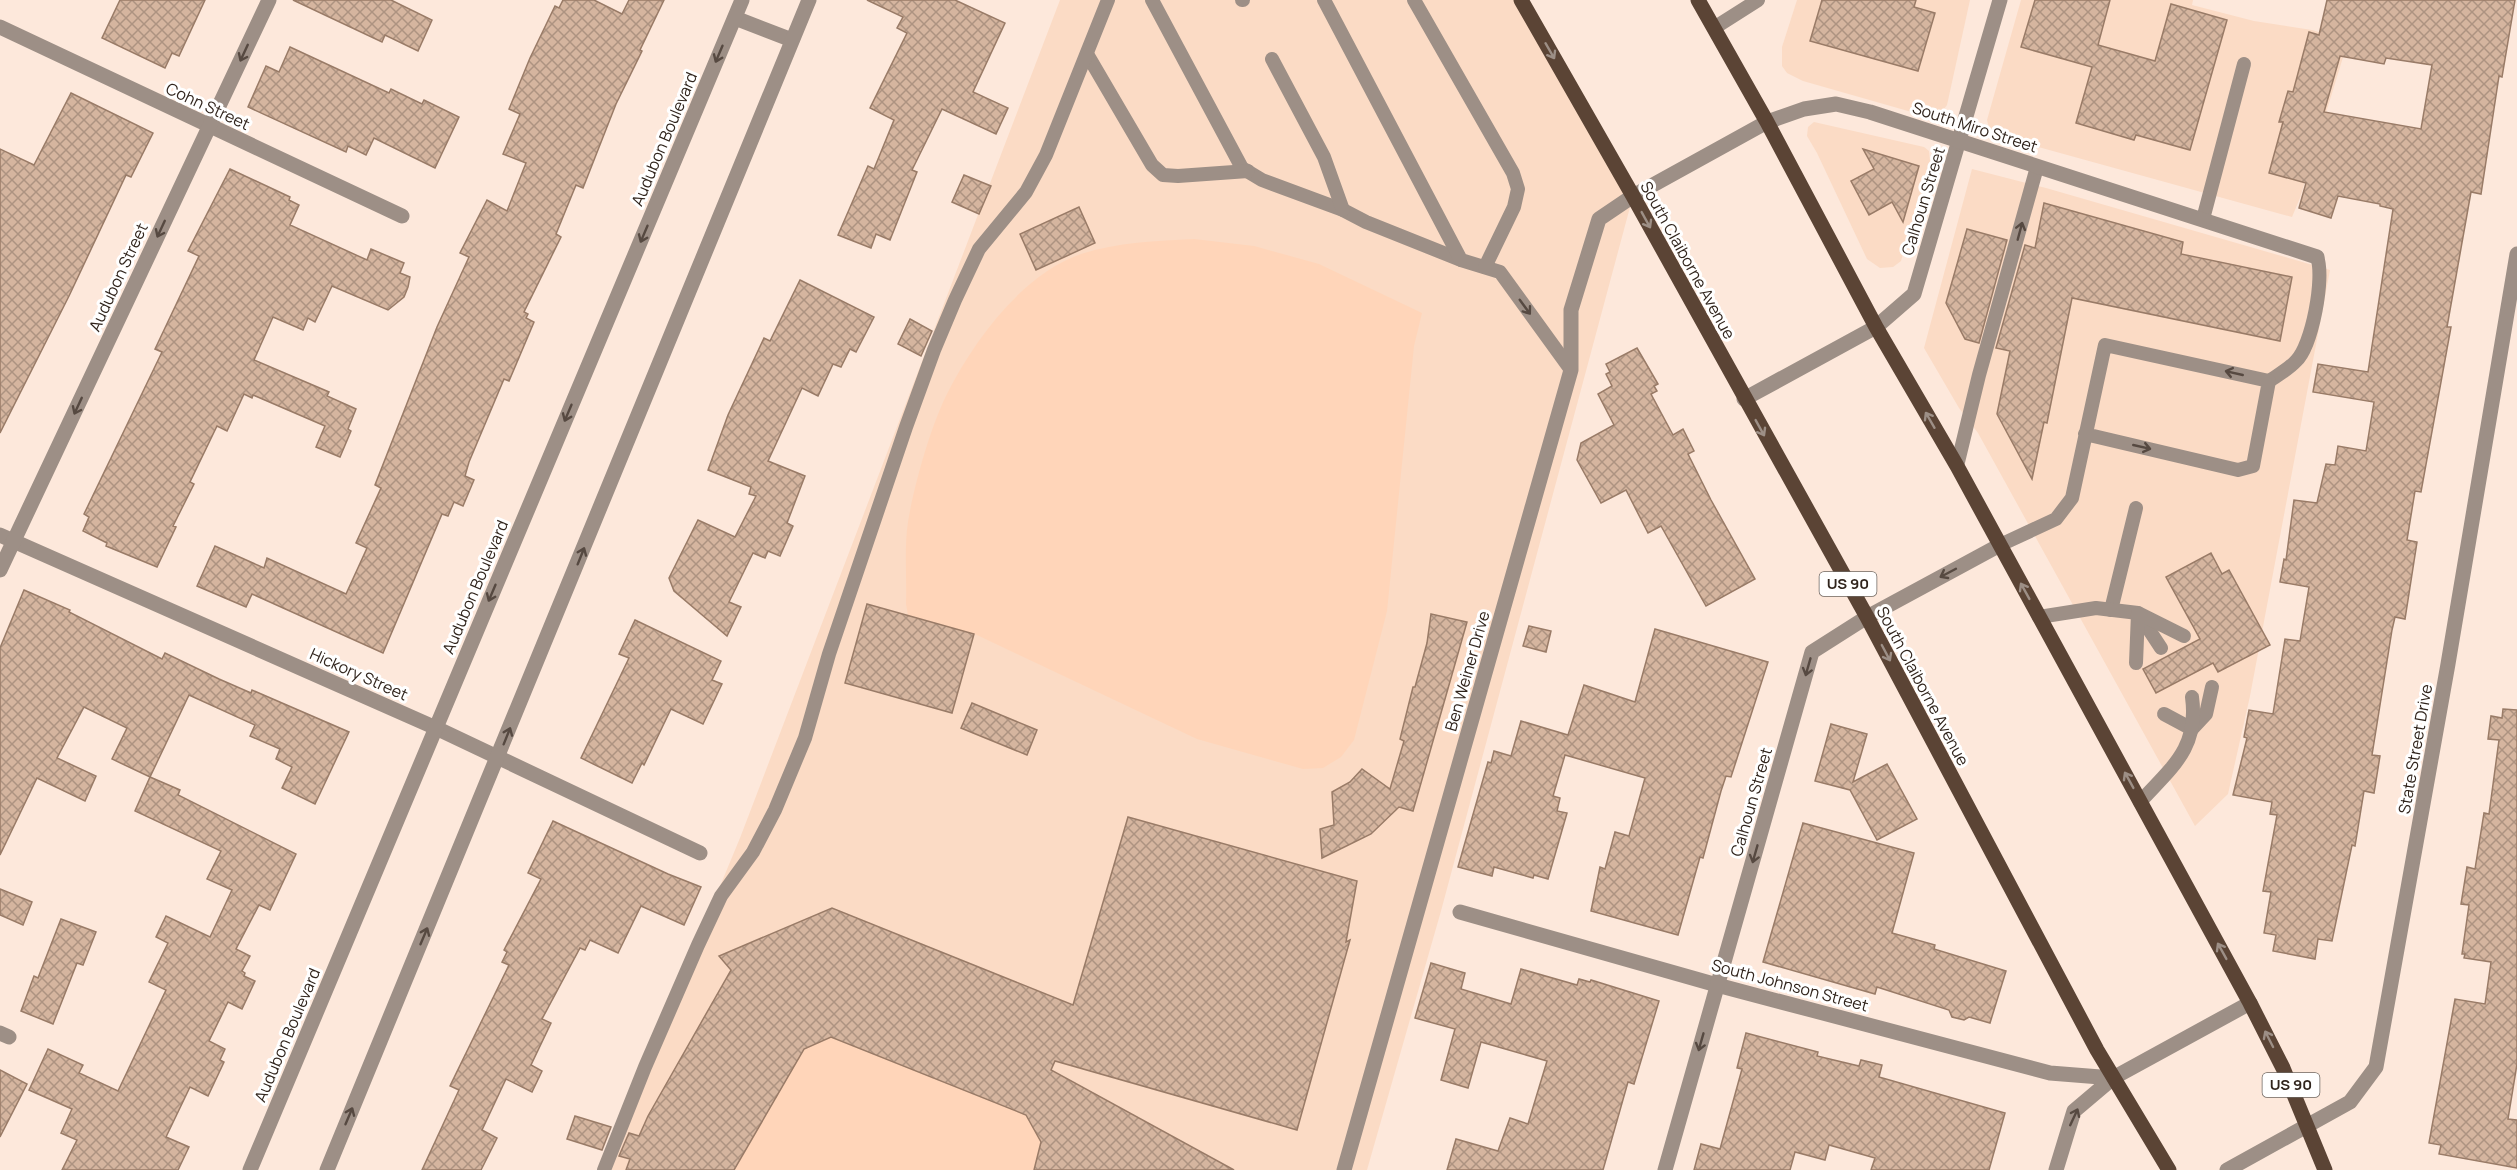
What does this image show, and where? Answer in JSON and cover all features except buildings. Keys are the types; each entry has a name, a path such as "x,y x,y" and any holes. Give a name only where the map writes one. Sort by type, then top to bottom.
{"main road":[{"name":"South Claiborne Avenue","path":"1521,0 1633,196 1866,617 2114,1078 2169,1170"},
{"name":"US 90","path":"1698,0 1767,122 1876,327 1957,466 2250,1003 2283,1068 2309,1126 2325,1170"}],"street":[{"name":"Audubon Street","path":"0,570 7,538 269,0"},
{"name":"Audubon Boulevard","path":"250,1170 742,0"},
{"path":"327,1170 809,0"},
{"name":"Calhoun Street","path":"1744,399 1876,327 1914,294 2000,0"},
{"path":"735,18 792,40"},
{"name":"Cohn Street","path":"0,27 402,216"},
{"name":"South Miro Street","path":"1633,196 1767,122 1804,108 1836,104 1870,112 2317,257"},
{"name":"Ben Weiner Drive","path":"1344,1170 1571,370 1571,310 1599,219 1633,196"},
{"name":"State Street Drive","path":"2227,1170 2350,1102 2376,1067 2445,686 2517,255"},
{"name":"Hickory Street","path":"7,538 436,728 700,853"},
{"name":"Calhoun Street","path":"1665,1170 1812,652 1866,617 2000,546"},
{"name":"South Johnson Street","path":"1460,912 1717,985 2050,1073 2114,1078"},
{"path":"2056,1170 2074,1111 2114,1078 2250,1003"}],"lane":[{"path":"604,1170 645,1067 698,945 722,896 753,852 775,810 805,738 829,654 934,350 955,300 979,249 1026,192 1046,155 1108,0"},
{"path":"1152,0 1242,168 1262,180 1343,210 1366,222 1461,260 1500,272 1571,370"},
{"path":"1324,0 1461,260"},
{"path":"1414,0 1513,173 1518,189 1514,207 1485,267"},
{"path":"1714,28 1758,0"},
{"path":"1087,54 1152,165 1163,175 1190,176 1248,171"},
{"path":"1272,58 1324,157 1343,210"},
{"path":"2203,219 2244,64"},
{"path":"1957,466 2037,166"},
{"path":"2085,434 2238,470 2253,466 2269,381 2297,361 2308,345 2318,290 2317,257"},
{"path":"2000,546 2056,519 2072,498 2105,345 2130,348 2269,381"},
{"path":"2111,610 2136,508"},
{"path":"2039,617 2096,608 2138,613 2184,636"},
{"path":"2138,613 2162,648"},
{"path":"2136,663 2138,613"},
{"path":"2192,729 2206,714 2212,687"},
{"path":"2140,802 2184,755 2195,718 2192,697"},
{"path":"2164,714 2192,729"}],"shaded area":[{"path":"1060,0 1521,0 1633,196 1441,911 1367,1170 602,1170 740,838"},
{"path":"1797,0 1970,0 1947,105 1940,114 1929,117 1803,81 1787,73 1782,66 1782,47"},
{"path":"2021,0 2193,0 2192,5 2254,21 2312,30 2348,41 2300,198 2292,217 1995,135 1989,128 1987,120"},
{"path":"1814,122 1924,147 1929,151 1930,161 1901,261 1893,267 1880,268 1867,259 1807,136 1808,127"},
{"path":"1972,169 2046,188 2330,270 2250,696 2228,794 2195,826 1978,433 1959,408 1924,348"},
{"path":"1194,239 1254,246 1319,264 1422,313 1414,346 1387,611 1354,740 1341,757 1323,768 1303,769 1197,739 977,635 908,615 906,604 907,532 919,473 935,421 948,392 987,330 1021,292 1060,263 1095,250 1151,241"},
{"path":"831,1037 1026,1114 1041,1142 1034,1170 734,1170 804,1049"}]}
